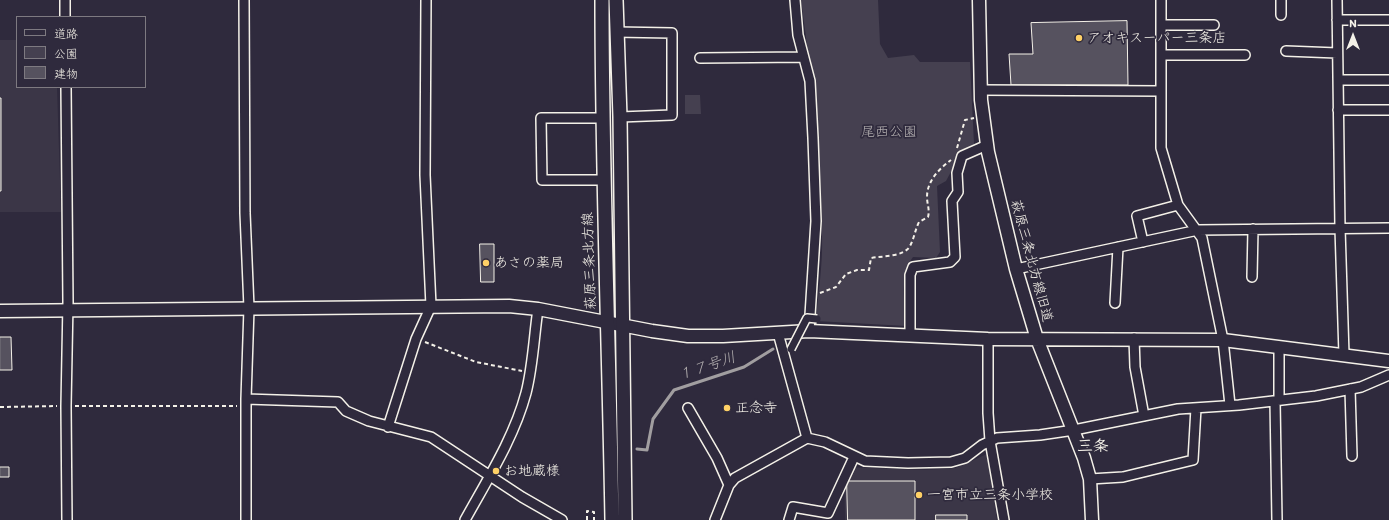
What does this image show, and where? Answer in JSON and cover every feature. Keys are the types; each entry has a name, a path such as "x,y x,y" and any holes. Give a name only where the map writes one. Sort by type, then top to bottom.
{"main road":[{"name":"萩原三条北方線","path":"602,0 602,118 612,520"},
{"path":"616,0 620,117 625,520"}],"street":[{"path":"65,0 65,16"},
{"path":"244,0 245,213 249,308 246,402 246,520"},
{"path":"388,427 416,339 431,306 425,175 426,0"},
{"path":"794,0 798,35 810,81 816,221 809,331"},
{"name":"萩原三条北方線旧道","path":"979,0 980,90 986,145 1016,269 1036,339 1074,430 1090,479 1092,520"},
{"path":"1161,0 1161,148 1178,205 1198,230 1202,238 1223,340 1230,406"},
{"path":"1280,0 1281,15"},
{"path":"1337,0 1340,228 1344,355"},
{"path":"1337,20 1389,20"},
{"path":"1161,25 1214,25"},
{"path":"616,32 672,33 672,115 620,117"},
{"path":"1286,51 1337,53"},
{"path":"1162,55 1245,55"},
{"path":"700,58 803,57"},
{"path":"1338,80 1389,80"},
{"path":"66,88 68,310 66,406 67,520"},
{"path":"980,90 1161,91"},
{"path":"1338,110 1389,110"},
{"path":"602,118 542,118 542,180 604,180"},
{"path":"910,335 910,275 913,266 950,262 955,257 952,200 958,192 957,172 962,156 986,145"},
{"path":"1143,242 1137,216 1178,205"},
{"path":"1016,269 1198,230 1389,228"},
{"path":"1252,277 1254,229"},
{"path":"1115,303 1118,247"},
{"path":"0,311 502,306 538,309 652,331 688,336 723,336 809,331 988,339 1134,338 1223,340 1389,361"},
{"path":"465,520 490,475 518,417 526,392 530,372 538,309"},
{"path":"791,349 807,318 817,319"},
{"path":"778,333 807,438"},
{"path":"1134,338 1136,374 1144,416"},
{"path":"988,339 988,413 990,441 1004,520"},
{"path":"1277,520 1277,400 1279,347"},
{"path":"715,520 729,485 736,478 807,438 825,442 865,461 951,462 965,458 997,438 1040,435 1196,408 1230,406 1350,389 1361,387 1389,375"},
{"path":"1350,389 1352,456"},
{"path":"246,402 338,402 346,411 388,427 431,437 562,520"},
{"path":"688,408 717,458 729,485"},
{"path":"1090,479 1123,477 1193,460 1196,408"},
{"path":"789,520 793,507 828,513 854,457"}],"path":[{"path":"957,150 965,120 983,116"},
{"path":"817,295 836,286 846,274 857,270 869,270 871,258 891,256 905,251 910,247 919,222 928,217 930,212 927,197 933,179 940,169 955,157"},
{"path":"416,339 476,362 530,372"},
{"path":"0,407 246,402"},
{"path":"587,520 587,511 594,512 594,520"}],"shaded area":[{"path":"0,40 16,40 16,88 57,88 61,212 0,212"},
{"name":"一宮市立三条小学校","path":"987,454 997,520 845,520 844,467 926,470 956,468"}],"green space":[{"name":"尾西公園","path":"801,0 878,0 880,44 888,58 914,55 920,62 970,62 974,144 962,151 946,181 937,186 940,252 936,258 913,257 909,264 904,281 906,326 816,321 822,257 821,206 815,118"},
{"path":"685,95 700,95 701,114 685,114"}],"building":[{"name":"アオキスーパー三条店","path":"1127,21 1128,85 1011,85 1009,54 1033,54 1031,23"},
{"path":"1,98 1,191 0,191"},
{"path":"480,244 494,244 494,282 481,282"},
{"path":"0,337 11,337 12,370 0,370"},
{"path":"0,467 9,467 9,477 0,477"},
{"path":"847,481 915,481 915,520 848,520"},
{"path":"936,515 967,515 967,520 936,520"}],"waterway":[{"name":"１７号川","path":"637,449 647,450 653,419 674,390 744,367 773,349"}],"place":[{"name":"アオキスーパー三条店","path":"1079,38"},
{"name":"あさの薬局","path":"486,263"},
{"name":"正念寺","path":"727,408"},
{"name":"お地蔵様","path":"496,471"},
{"name":"一宮市立三条小学校","path":"919,495"}],"district":[{"name":"三条","path":"1093,447"}]}
